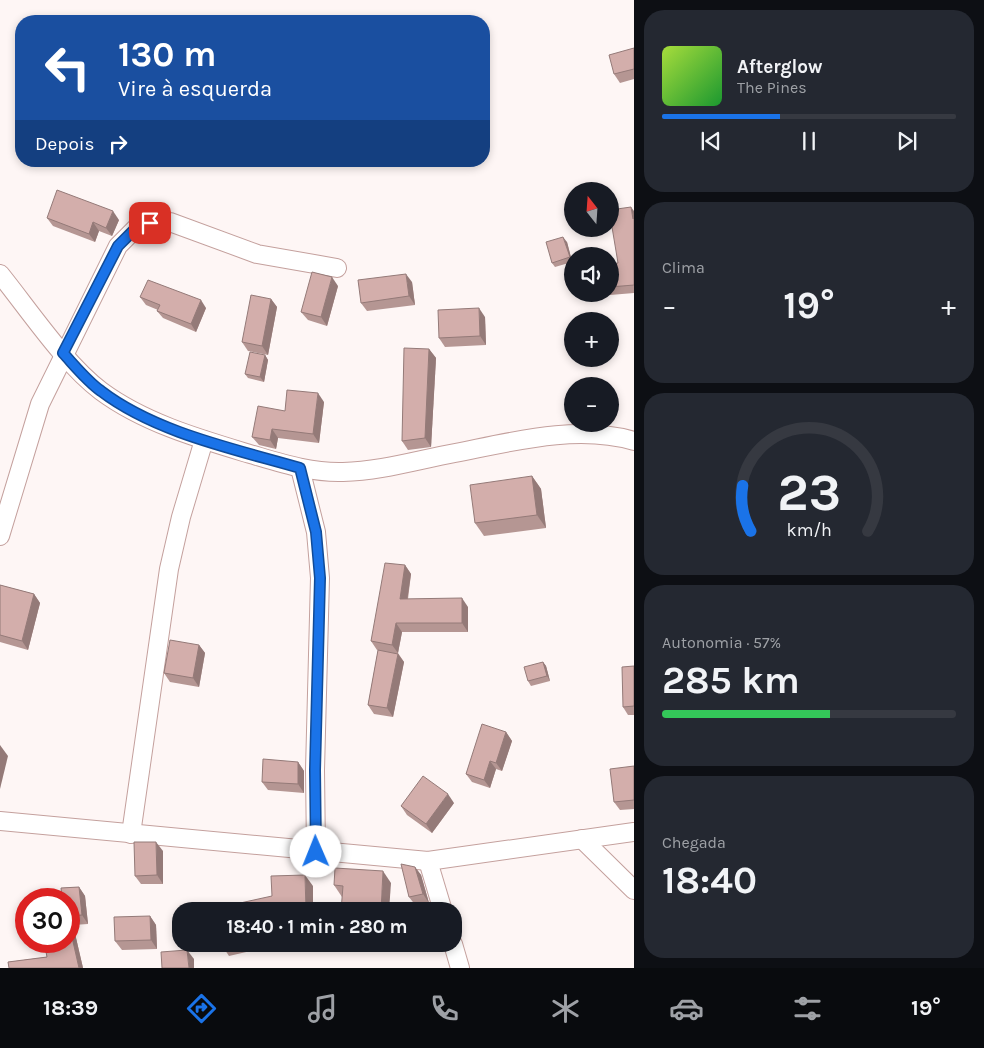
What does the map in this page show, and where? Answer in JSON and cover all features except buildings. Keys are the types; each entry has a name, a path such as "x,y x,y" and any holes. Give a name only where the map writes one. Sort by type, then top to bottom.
{"street":[{"path":"0,536 40,404 63,353 118,246 136,228 150,223 170,222 257,254 337,268"},
{"path":"0,274 63,353 101,391 142,416 204,440 300,468 341,472 381,468 485,447 584,434 634,441"},
{"path":"131,834 169,569 181,518 204,440"},
{"path":"300,468 316,532 320,578 315,770 316,852"},
{"path":"0,821 428,861 634,832"},
{"path":"582,840 634,890"},
{"path":"428,861 440,902"},
{"path":"455,952 460,968"}],"route":[{"path":"150,223 136,228 118,246 63,353 101,391 142,416 204,440 300,468 316,532 320,578 315,770 316,852"}]}
